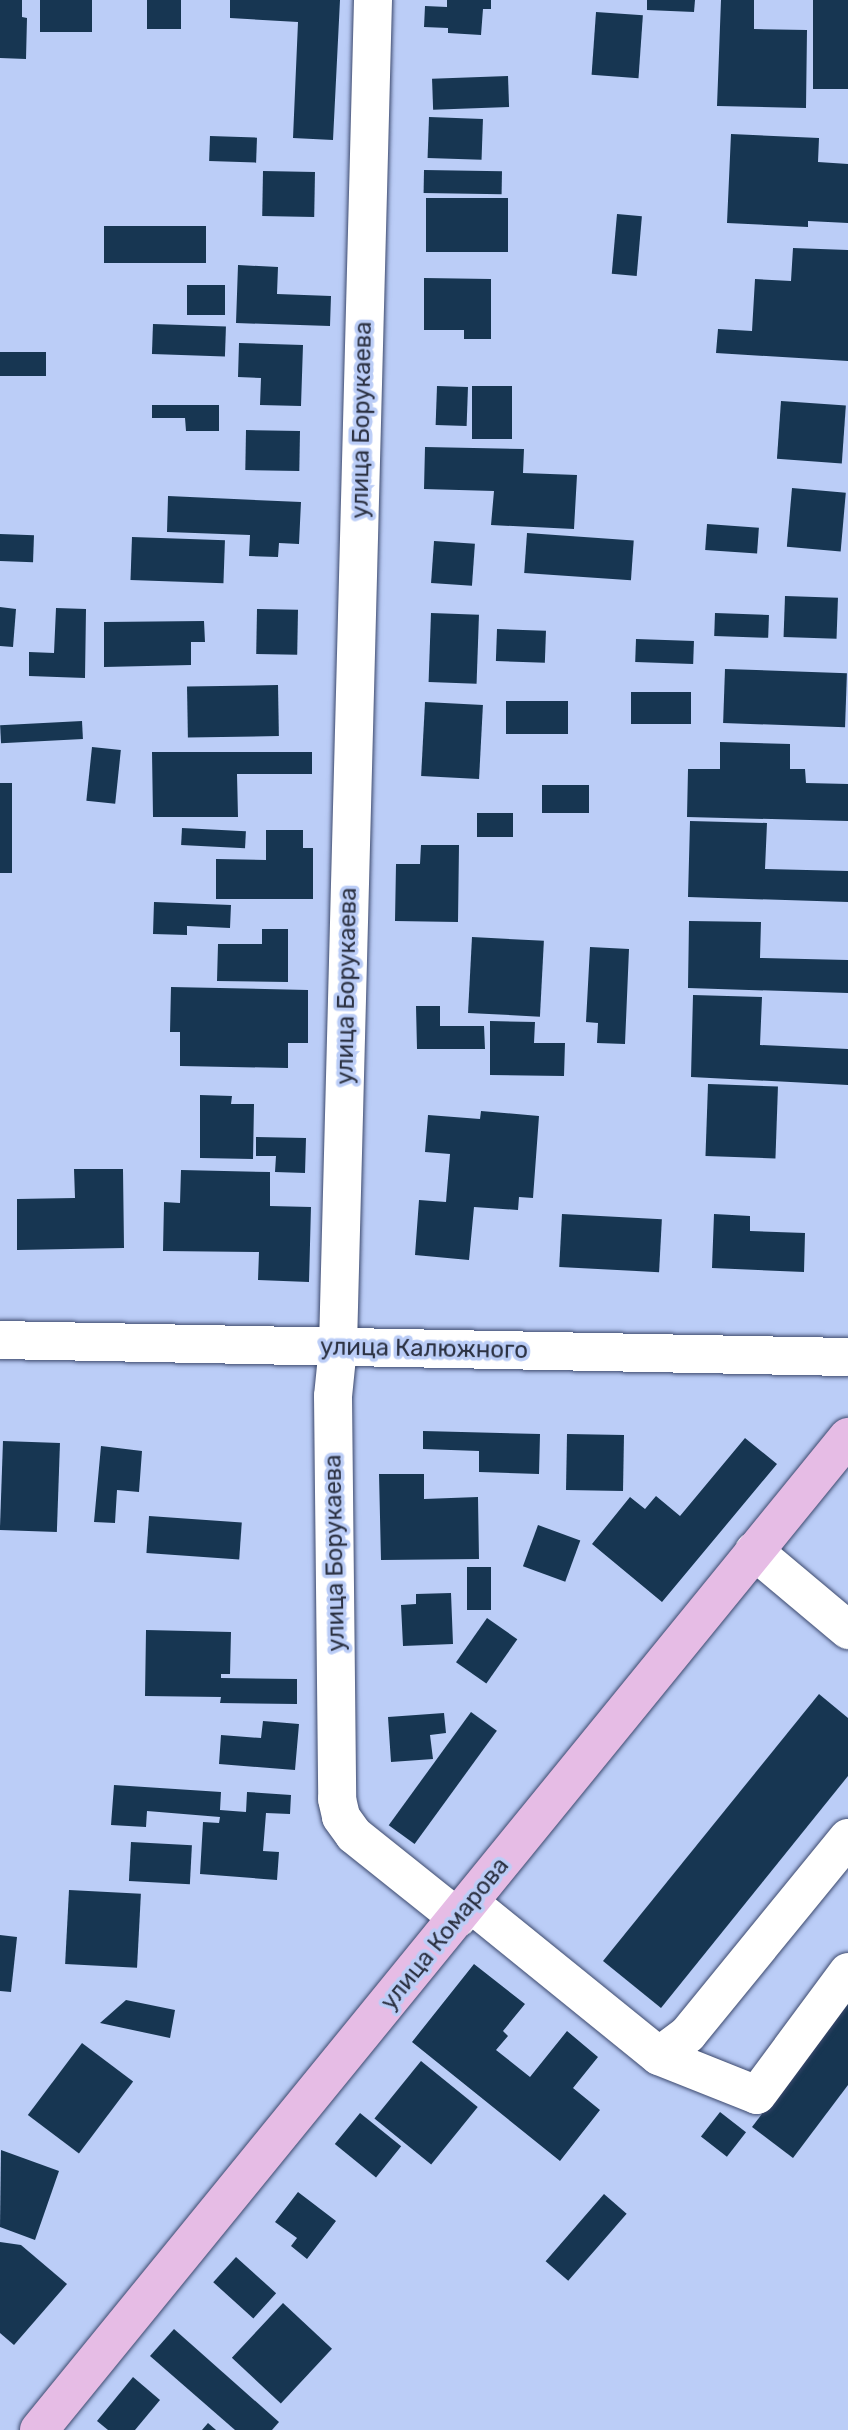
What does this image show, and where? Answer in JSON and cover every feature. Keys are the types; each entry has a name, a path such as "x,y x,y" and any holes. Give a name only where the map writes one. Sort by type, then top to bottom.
{"main road":[{"name":"улица Комарова","path":"39,2430 848,1437"}],"street":[{"name":"улица Борукаева","path":"373,0 338,1347 333,1396 337,1800 341,1817 354,1835 464,1911 659,2056 757,2095 848,1972"},
{"name":"улица Калюжного","path":"0,1340 848,1357"},
{"path":"754,1551 848,1630"},
{"path":"659,2056 688,2034 848,1838"}],"building":[{"path":"0,0 22,0 22,17 27,18 26,59 0,58"},
{"path":"40,0 92,0 92,32 40,32"},
{"path":"147,0 181,0 181,29 147,29"},
{"path":"230,0 340,0 333,140 293,138 298,22 230,18"},
{"path":"447,0 491,0 491,9 483,9 481,35 448,33 448,28 424,27 425,6 447,7"},
{"path":"647,0 695,0 694,12 647,10"},
{"path":"721,0 754,0 754,29 807,30 806,108 717,106"},
{"path":"813,0 848,0 848,89 813,89"},
{"path":"596,12 643,15 638,78 592,75"},
{"path":"508,76 509,107 433,110 432,79"},
{"path":"429,117 483,119 482,160 428,158"},
{"path":"731,134 819,138 818,162 848,164 848,223 808,221 808,227 727,223"},
{"path":"210,136 257,138 256,163 209,161"},
{"path":"424,170 502,171 502,194 424,193"},
{"path":"263,171 315,172 314,217 262,216"},
{"path":"426,198 508,198 508,252 426,252"},
{"path":"617,214 642,216 637,276 612,274"},
{"path":"104,226 206,226 206,263 104,263"},
{"path":"793,248 848,250 848,361 716,353 718,329 752,331 755,279 791,281"},
{"path":"238,265 278,267 277,294 331,296 330,326 236,323"},
{"path":"424,278 491,279 491,339 464,339 464,330 424,330"},
{"path":"187,285 225,285 225,315 187,315"},
{"path":"153,324 226,327 225,357 152,354"},
{"path":"239,343 303,345 301,406 260,405 261,378 238,377"},
{"path":"0,352 46,352 46,376 0,376"},
{"path":"437,386 468,387 467,426 436,425"},
{"path":"472,386 512,386 512,439 472,439"},
{"path":"781,401 846,406 842,463 777,459"},
{"path":"152,405 219,405 219,431 186,431 185,418 152,418"},
{"path":"246,430 300,431 299,471 245,470"},
{"path":"425,447 524,449 523,473 577,475 574,529 491,525 494,491 424,489"},
{"path":"792,488 846,493 841,551 787,547"},
{"path":"168,496 301,502 299,544 279,543 278,557 249,556 250,535 167,532"},
{"path":"707,524 759,528 757,554 705,550"},
{"path":"527,533 634,540 631,580 524,573"},
{"path":"0,534 34,535 33,562 0,561"},
{"path":"132,537 225,540 223,583 130,580"},
{"path":"434,541 475,544 472,586 431,583"},
{"path":"785,596 838,598 837,639 784,637"},
{"path":"0,607 16,609 13,647 0,646"},
{"path":"56,608 86,609 85,678 29,676 29,652 54,653"},
{"path":"257,609 298,610 297,655 256,654"},
{"path":"431,613 479,615 477,684 429,682"},
{"path":"715,613 769,615 768,638 714,636"},
{"path":"204,621 205,642 191,642 191,665 104,667 104,622"},
{"path":"497,629 546,631 545,663 496,661"},
{"path":"636,639 694,641 693,664 635,662"},
{"path":"725,669 847,673 845,727 723,723"},
{"path":"278,685 279,736 188,738 187,687"},
{"path":"631,692 691,692 691,724 631,724"},
{"path":"506,701 568,701 568,734 506,734"},
{"path":"425,702 483,705 479,779 421,776"},
{"path":"82,721 83,739 1,743 0,725"},
{"path":"720,742 790,744 790,769 805,769 806,783 848,784 848,821 687,817 688,769 720,769"},
{"path":"92,747 121,750 115,804 86,801"},
{"path":"152,752 312,752 312,774 237,774 238,817 153,817"},
{"path":"0,783 12,783 12,873 0,873"},
{"path":"542,785 589,785 589,813 542,813"},
{"path":"477,813 513,813 513,837 477,837"},
{"path":"690,821 767,823 765,869 848,871 848,902 688,897"},
{"path":"182,828 246,831 245,848 181,845"},
{"path":"266,830 303,830 303,848 313,848 313,899 216,899 216,859 266,860"},
{"path":"421,845 459,845 458,922 395,921 396,864 420,864"},
{"path":"154,902 231,905 230,928 187,926 187,935 153,934"},
{"path":"689,921 761,922 760,958 848,960 848,993 688,988"},
{"path":"262,929 288,929 288,982 217,981 218,944 262,944"},
{"path":"472,937 544,941 540,1017 468,1013"},
{"path":"590,947 629,949 625,1044 597,1043 598,1023 586,1022"},
{"path":"171,987 308,990 308,1043 288,1043 288,1068 180,1066 180,1032 170,1032"},
{"path":"693,995 762,997 760,1045 848,1049 848,1085 691,1077"},
{"path":"416,1006 440,1006 440,1026 484,1026 485,1049 417,1049"},
{"path":"490,1021 535,1022 534,1043 565,1043 564,1076 490,1075"},
{"path":"708,1084 778,1086 775,1158 705,1156"},
{"path":"200,1095 232,1096 231,1104 254,1104 253,1159 200,1158"},
{"path":"481,1111 539,1116 533,1198 519,1197 518,1210 474,1207 469,1260 415,1255 419,1200 446,1202 450,1154 425,1152 428,1115 480,1119"},
{"path":"256,1137 306,1138 305,1173 275,1172 276,1156 256,1156"},
{"path":"74,1169 123,1169 124,1248 17,1250 17,1199 75,1198"},
{"path":"181,1170 270,1172 270,1206 311,1207 309,1282 258,1280 259,1252 163,1251 164,1202 180,1203"},
{"path":"562,1214 662,1219 659,1272 559,1267"},
{"path":"714,1214 750,1216 750,1231 805,1233 804,1272 712,1268"},
{"path":"423,1431 540,1434 539,1474 479,1472 479,1451 423,1449"},
{"path":"567,1434 624,1435 623,1491 566,1490"},
{"path":"745,1438 777,1464 662,1602 592,1544 630,1497 645,1509 656,1496 680,1516"},
{"path":"3,1441 60,1443 57,1532 0,1530"},
{"path":"101,1446 142,1451 139,1492 117,1490 115,1523 94,1522"},
{"path":"379,1474 424,1474 424,1499 478,1497 479,1559 381,1560"},
{"path":"149,1516 242,1522 239,1559 146,1553"},
{"path":"538,1525 580,1540 565,1582 523,1566"},
{"path":"467,1567 491,1567 491,1610 467,1610"},
{"path":"451,1593 453,1644 403,1646 401,1605 416,1604 416,1594"},
{"path":"487,1618 517,1639 486,1683 456,1662"},
{"path":"146,1630 231,1632 230,1674 221,1674 221,1678 297,1679 297,1704 220,1703 221,1697 145,1696"},
{"path":"819,1694 848,1718 848,1776 661,2008 603,1961"},
{"path":"471,1712 497,1731 415,1844 389,1825"},
{"path":"444,1713 446,1733 430,1735 433,1759 391,1762 388,1717"},
{"path":"263,1721 299,1724 295,1770 219,1764 221,1735 261,1738"},
{"path":"114,1785 221,1792 220,1810 246,1812 247,1792 291,1795 290,1814 266,1813 263,1851 279,1852 277,1880 200,1874 203,1822 219,1823 220,1817 147,1811 146,1827 111,1825"},
{"path":"131,1842 192,1845 190,1884 129,1881"},
{"path":"69,1890 141,1894 137,1968 65,1964"},
{"path":"0,1935 17,1937 11,1992 0,1991"},
{"path":"474,1964 525,2004 503,2031 508,2036 496,2050 530,2077 567,2031 598,2057 573,2088 600,2110 560,2161 412,2042"},
{"path":"126,2000 175,2010 170,2038 100,2023"},
{"path":"848,2000 848,2085 793,2158 752,2127"},
{"path":"82,2043 133,2082 79,2153 28,2115"},
{"path":"421,2061 478,2107 431,2164 374,2119"},
{"path":"720,2112 746,2132 727,2157 701,2136"},
{"path":"360,2113 401,2146 376,2177 335,2144"},
{"path":"1,2150 59,2171 35,2240 0,2227"},
{"path":"298,2192 336,2221 307,2259 291,2246 297,2238 275,2222"},
{"path":"604,2194 627,2214 568,2281 546,2261"},
{"path":"0,2242 21,2245 67,2284 14,2345 0,2333"},
{"path":"236,2257 276,2293 253,2318 213,2282"},
{"path":"283,2303 332,2349 281,2404 232,2358"},
{"path":"174,2329 279,2422 272,2430 235,2430 150,2356"},
{"path":"133,2377 160,2400 135,2430 108,2430 97,2421"},
{"path":"208,2423 216,2430 202,2430"}]}
